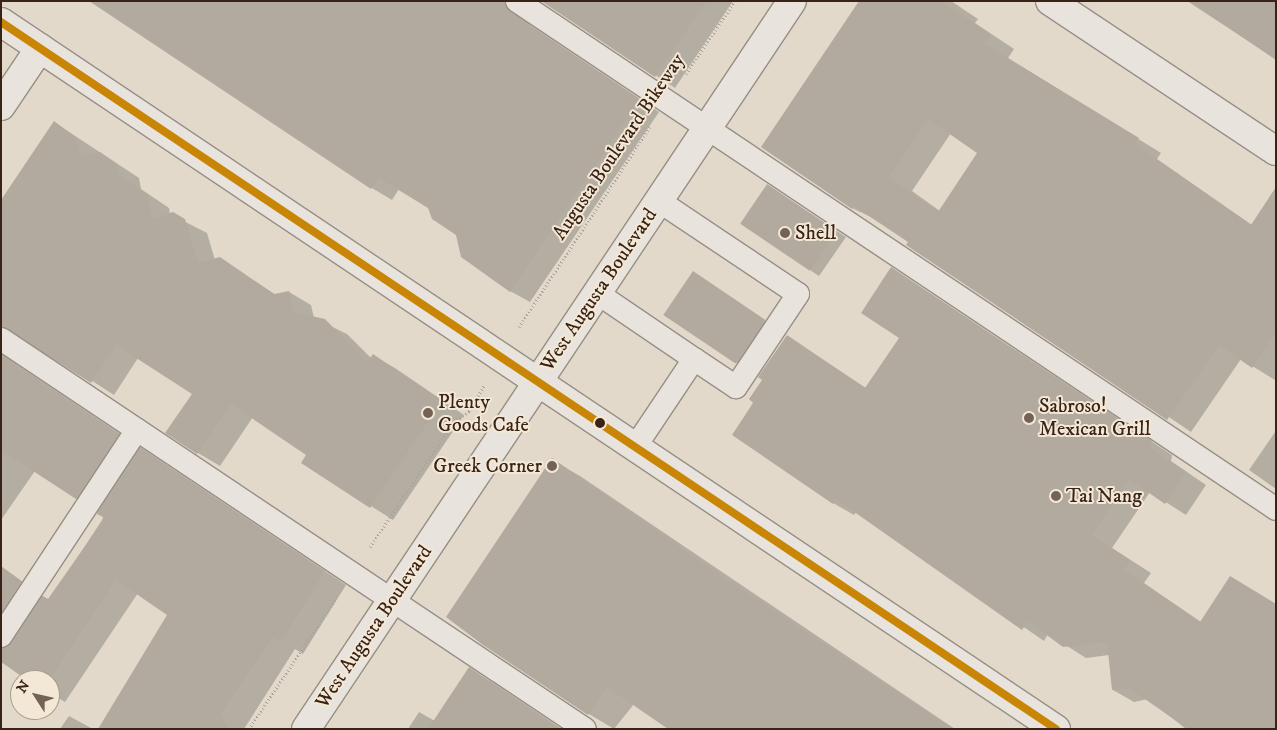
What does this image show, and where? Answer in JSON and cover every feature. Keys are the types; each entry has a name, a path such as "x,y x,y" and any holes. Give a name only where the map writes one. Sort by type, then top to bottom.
{"main road":[{"name":"West Augusta Boulevard","path":"306,729 792,1"},
{"path":"1050,1 1276,151"},
{"path":"1,22 635,447 1042,725"},
{"path":"1,106 40,48"}],"lane":[{"path":"517,1 1276,509"},
{"path":"597,293 736,387 798,294 659,201"},
{"path":"1,339 584,729"},
{"path":"635,447 694,359"},
{"path":"1,636 137,430"}],"path":[{"name":"Augusta Boulevard Bikeway","path":"530,309 735,1"}],"building":[{"path":"89,1 504,1 510,12 640,99 510,292 461,257 456,235 432,219 428,208 379,178 371,189"},
{"path":"541,1 706,1 655,77"},
{"path":"859,1 941,1 991,35 985,44 1139,138 1135,144 1251,225 1276,187 1276,332 1252,368 1219,345 1167,420 906,245 908,242 854,206 852,209 761,147","holes":["928,119 977,153 938,212 889,177"]},
{"path":"1189,1 1276,1 1276,60"},
{"path":"54,121 75,137 82,156 100,152 117,164 119,175 147,194 152,219 173,212 185,219 198,263 220,257 274,294 289,291 293,312 325,319 367,362 373,354 442,401 370,508 301,463 306,455 231,404 197,454 165,433 192,394 116,345 91,383 1,326 1,200"},
{"name":"Shell","path":"767,184 837,231 810,271 740,224"},
{"path":"891,267 1152,441 1150,448 1186,472 1165,504 1129,479 1092,535 1130,560 1124,570 1200,622 1230,576 1276,604 1276,729 1188,729 1129,688 1112,690 1107,642 1063,647 1028,621 1022,630 836,499 833,504 732,435 753,403 749,399 762,380 758,377 787,335 865,388 899,338 861,313"},
{"name":"Shell","path":"693,271 765,320 735,364 663,315"},
{"path":"1,355 119,434 76,499 1,450"},
{"path":"141,448 325,571 281,642 273,637 221,713 228,729 98,729 167,615 116,580 56,670 13,670 1,662 1,649 12,643 43,596 48,599 102,522 103,517 97,514"},
{"path":"552,458 710,568 953,729 668,729 607,687 588,715 483,645 446,617"},
{"path":"1,567 21,581 1,612"},
{"path":"469,667 561,729 428,729"}],"transit line":[{"path":"1,22 1056,729"}],"place":[{"name":"Shell","path":"785,233"},
{"name":"Plenty Goods Cafe","path":"428,413"},
{"name":"Sabroso! Mexican Grill","path":"1029,418"},
{"name":"Greek Corner","path":"552,466"},
{"name":"Tai Nang","path":"1056,496"}]}
